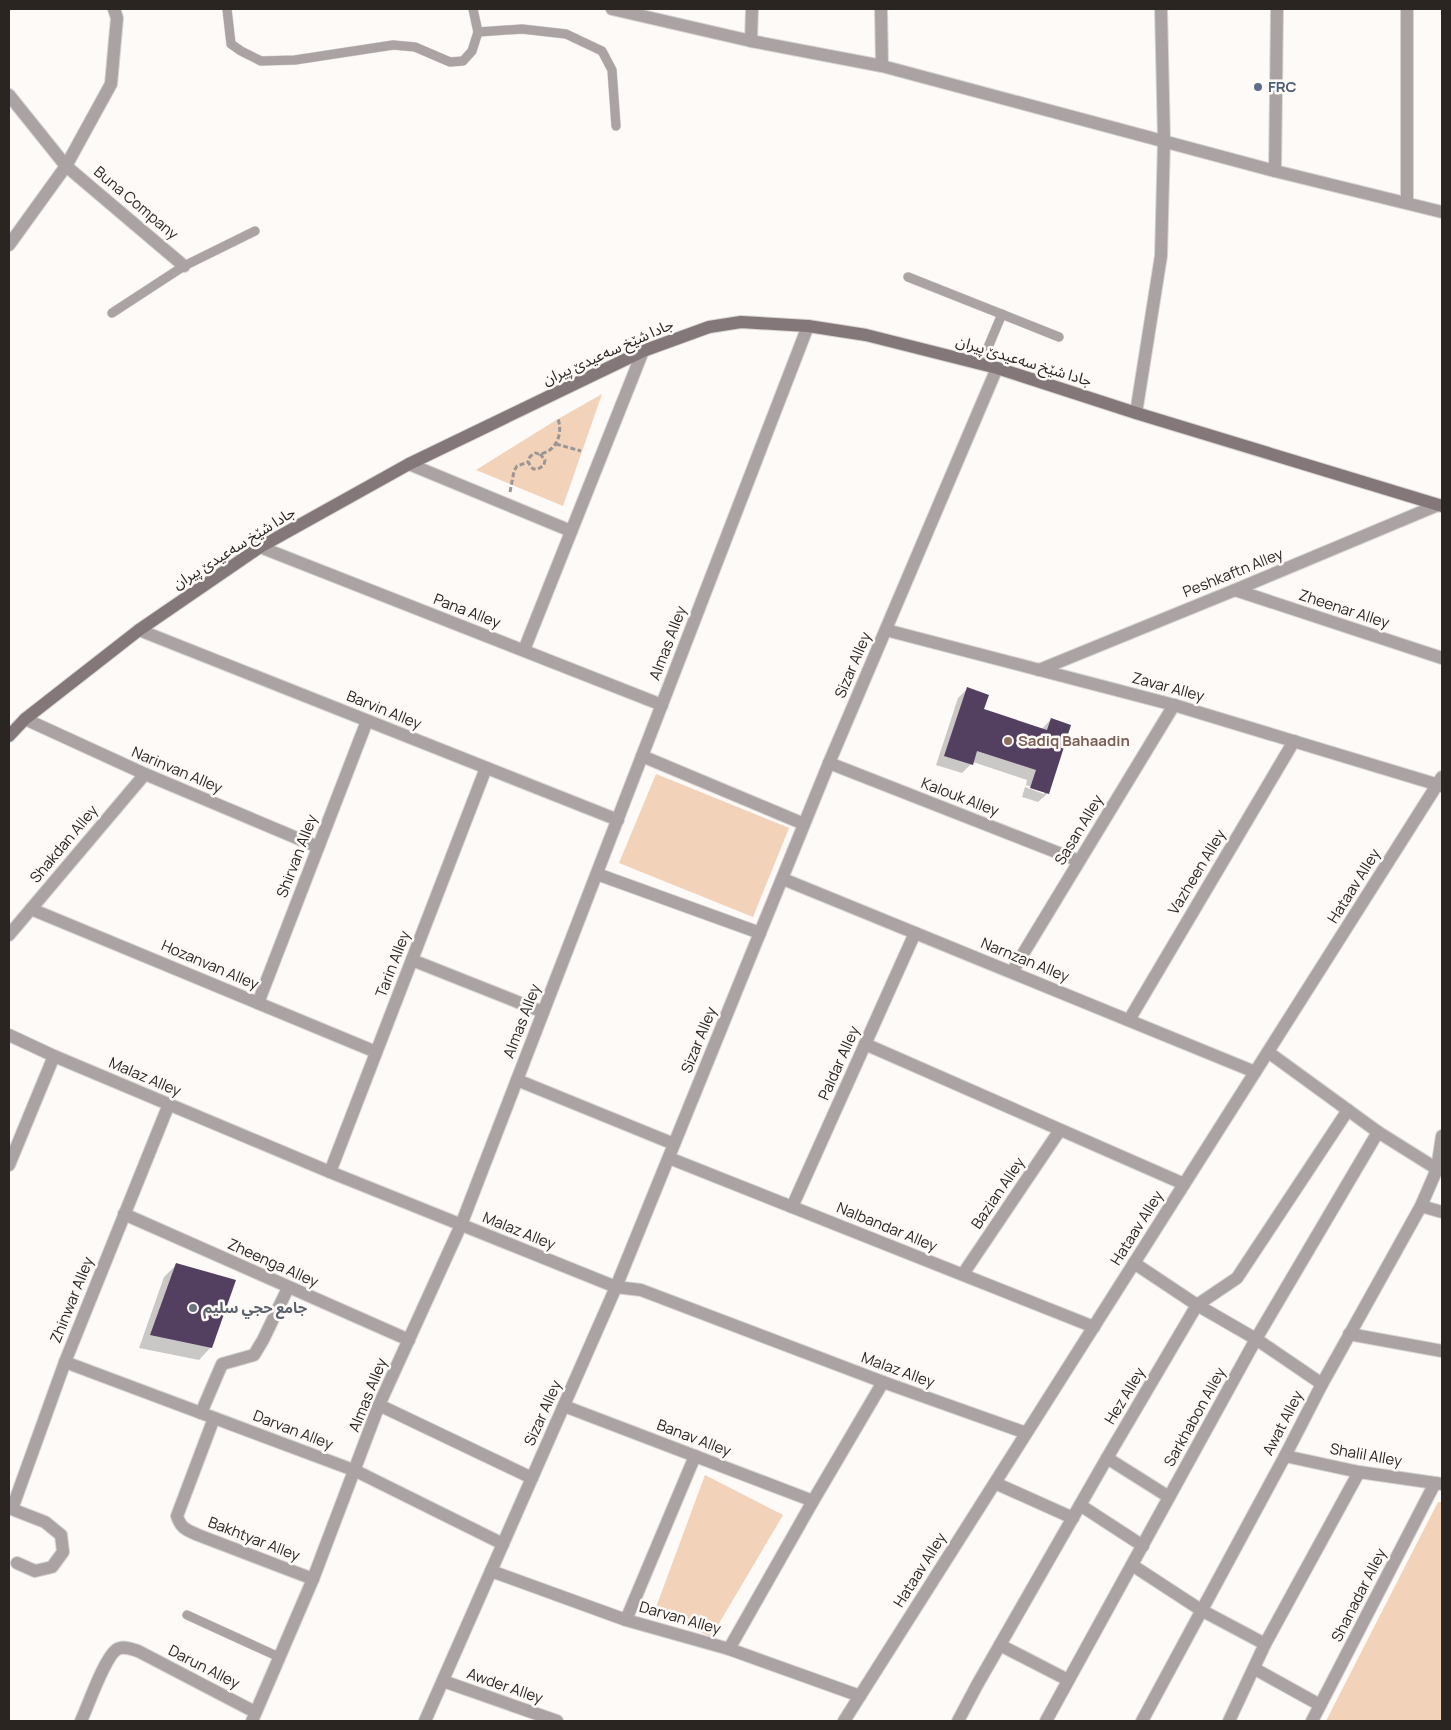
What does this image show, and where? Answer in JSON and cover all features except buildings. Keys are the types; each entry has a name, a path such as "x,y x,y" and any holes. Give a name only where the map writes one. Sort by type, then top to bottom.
{"street":[{"path":"9,245 66,166 111,84 117,18 114,9"},
{"path":"612,9 629,11 751,41 882,66 1275,171 1442,212"},
{"path":"751,41 752,9"},
{"path":"881,9 882,66"},
{"path":"1136,413 1161,256 1164,140 1161,9"},
{"path":"1275,171 1277,9"},
{"path":"1407,9 1407,203"},
{"name":"Buna Company","path":"9,96 66,166 184,266"},
{"name":"جادا شێخ سەعیدێ پیران","path":"9,736 24,719 139,630 260,547 409,464 643,351 708,327 741,322 808,326 866,335 997,368 1136,413 1440,505"},
{"name":"Almas Alley","path":"253,1716 313,1579 356,1471 379,1405 461,1225 808,326"},
{"path":"524,650 643,351"},
{"name":"Sizar Alley","path":"425,1721 616,1287 829,763 997,368"},
{"path":"409,464 571,531"},
{"name":"Peshkaftn Alley","path":"1040,670 1440,505"},
{"name":"Pana Alley","path":"260,547 662,705"},
{"name":"Zheenar Alley","path":"1235,590 1442,658"},
{"name":"Barvin Alley","path":"139,630 618,820"},
{"name":"Zavar Alley","path":"886,630 1174,705 1441,782"},
{"name":"Sasan Alley","path":"1012,972 1174,705"},
{"name":"Narinvan Alley","path":"24,719 145,774 318,847"},
{"name":"Shirvan Alley","path":"258,1003 367,721"},
{"name":"Vazheen Alley","path":"1129,1020 1294,741"},
{"path":"642,756 804,824"},
{"name":"Kalouk Alley","path":"829,763 1078,861"},
{"name":"Tarin Alley","path":"330,1172 486,768"},
{"name":"Shakdan Alley","path":"9,935 145,774"},
{"name":"Hataav Alley","path":"844,1721 1441,782"},
{"path":"597,874 760,933"},
{"name":"Narnzan Alley","path":"783,879 1255,1072"},
{"name":"Hozanvan Alley","path":"31,909 376,1052"},
{"name":"Paldar Alley","path":"792,1207 915,933"},
{"path":"412,960 543,1012"},
{"name":"Malaz Alley","path":"9,1035 54,1056 330,1172 616,1287 641,1290 883,1382 1026,1433"},
{"path":"865,1044 1184,1184"},
{"path":"1268,1052 1378,1132 1437,1169"},
{"path":"9,1165 54,1056"},
{"path":"517,1080 674,1144"},
{"name":"Zhinwar Alley","path":"10,1509 124,1214 169,1104"},
{"name":"Hez Alley","path":"958,1721 1107,1458 1198,1305 1237,1278 1348,1110"},
{"name":"Bazian Alley","path":"963,1274 1060,1130"},
{"name":"Sarkhabon Alley","path":"1046,1721 1256,1339 1378,1132"},
{"name":"Awat Alley","path":"1142,1721 1349,1334 1421,1206 1437,1169 1442,1136"},
{"name":"Nalbandar Alley","path":"669,1158 1094,1327"},
{"path":"1421,1206 1442,1212"},
{"name":"Zheenga Alley","path":"124,1214 409,1340"},
{"path":"1134,1263 1198,1305 1256,1339 1322,1384"},
{"path":"201,1413 222,1364 254,1355 264,1340 288,1288"},
{"path":"1349,1334 1442,1350"},
{"name":"Darvan Alley","path":"66,1362 356,1471 503,1544"},
{"path":"729,1650 883,1382"},
{"path":"379,1405 532,1478"},
{"name":"Banav Alley","path":"564,1406 813,1501"},
{"name":"Bakhtyar Alley","path":"214,1418 177,1516 179,1524 183,1528 313,1579"},
{"path":"626,1620 695,1456"},
{"name":"Shalil Alley","path":"1285,1456 1359,1472 1439,1484"},
{"path":"1107,1458 1169,1497"},
{"path":"1229,1721 1255,1669 1265,1644 1359,1472"},
{"path":"994,1483 1073,1518"},
{"name":"Shanadar Alley","path":"1312,1721 1439,1484"},
{"path":"1080,1505 1142,1546"},
{"path":"10,1509 45,1522 61,1535 63,1552 52,1567 35,1572 17,1563"},
{"path":"1132,1564 1201,1610 1265,1644"},
{"name":"Darvan Alley","path":"491,1571 626,1620 729,1650 860,1696"},
{"path":"1000,1645 1068,1680"},
{"name":"Darun Alley","path":"81,1721 105,1664 115,1650 125,1647 138,1651 253,1716"},
{"path":"1255,1669 1320,1705"},
{"name":"Awder Alley","path":"442,1681 557,1721"}],"lane":[{"path":"227,9 231,44 241,52 262,61 295,60 393,45 415,47 450,62 463,61 472,51 478,32 473,9"},
{"path":"478,32 522,29 566,34 602,51 612,70 616,126"},
{"path":"112,313 184,266 254,231"},
{"path":"908,277 1059,338"},
{"path":"981,364 1002,314"},
{"path":"187,1615 279,1657"}],"path":[{"path":"507,504 514,471 517,466 528,462 532,454 540,454 556,444 560,425 558,419"},
{"path":"556,444 581,451"},
{"path":"528,462 533,469 538,470 543,467 545,460 540,454"}],"shaded area":[{"path":"602,394 563,506 476,470 558,419"},
{"path":"656,774 789,828 753,917 619,863"},
{"path":"705,1475 783,1515 711,1637 655,1610"},
{"path":"1438,1502 1442,1502 1442,1721 1326,1721"}],"place":[{"name":"FRC","path":"1258,87"},
{"name":"Sadiq Bahaadin","path":"1008,741"},
{"name":"جامع حجي سليم","path":"193,1308"}]}
